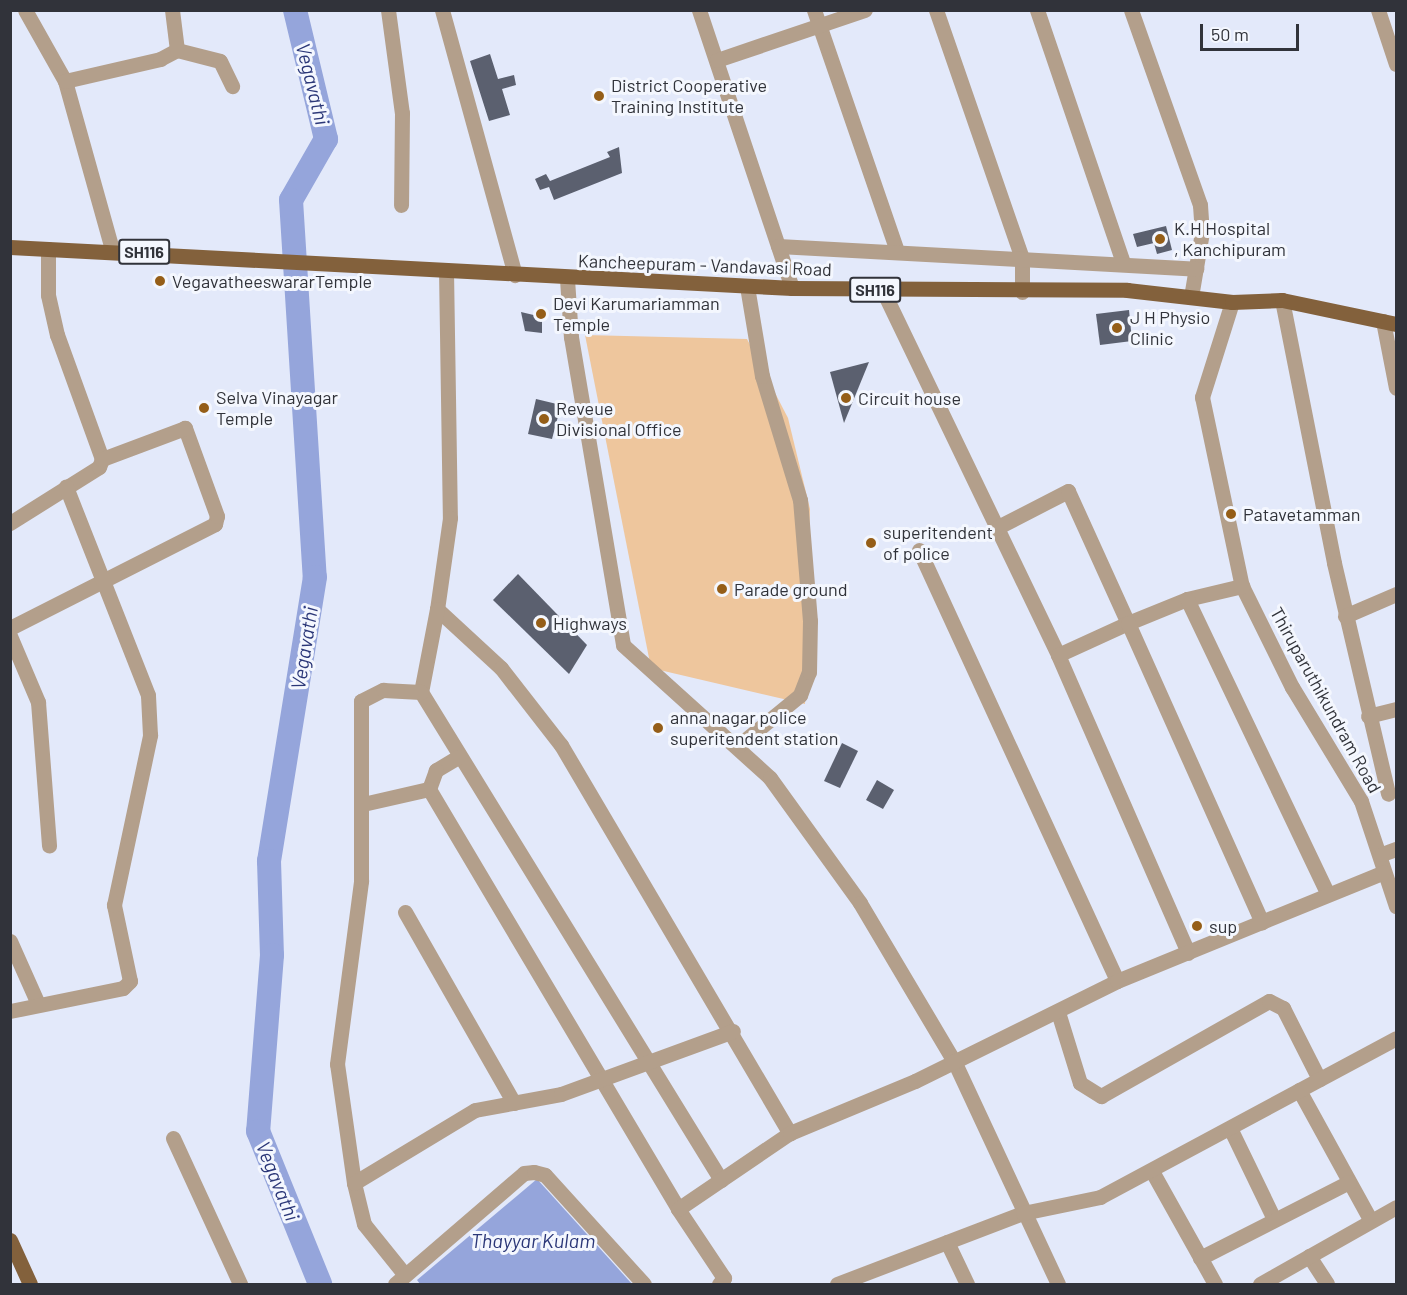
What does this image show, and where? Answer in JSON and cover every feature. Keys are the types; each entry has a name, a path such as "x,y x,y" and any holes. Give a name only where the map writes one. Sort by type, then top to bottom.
{"main road":[{"name":"Kancheepuram - Vandavasi Road","path":"10,247 112,249 567,279 792,288 1022,292 1127,290 1232,302 1282,300 1390,323"},
{"path":"10,1240 30,1284"}],"street":[{"path":"25,10 65,81 112,249"},
{"path":"172,10 177,50"},
{"path":"388,10 402,113 401,205"},
{"path":"442,10 515,275"},
{"path":"699,10 792,288"},
{"path":"814,10 897,251"},
{"path":"717,60 865,10"},
{"path":"936,10 1022,258 1022,292"},
{"path":"1037,10 1124,263"},
{"path":"1131,10 1200,205 1196,269 1191,297"},
{"path":"1378,10 1396,64"},
{"path":"65,81 160,59 177,50 220,61 232,86"},
{"path":"778,246 1124,263 1196,269"},
{"path":"48,249 48,295 57,335 102,459"},
{"path":"446,270 450,518 437,609 421,692 458,757 558,911 647,1066 721,1180"},
{"path":"567,279 571,337 623,645 739,744 770,778 860,903 954,1061 1058,1284"},
{"path":"739,744 800,695 809,672 810,621 800,500 762,375 747,286"},
{"path":"883,291 1058,655 1188,953"},
{"path":"1282,300 1368,716 1392,793 1361,801"},
{"name":"Thiruparuthikundram Road","path":"1232,302 1202,397 1242,586 1292,687 1389,852 1384,872 1396,906"},
{"path":"1390,323 1396,388"},
{"path":"10,524 66,487 102,459 185,428 217,516 202,533 104,579 10,628"},
{"path":"10,1011 123,988 130,981 114,905 150,735 148,695 66,487"},
{"path":"996,528 1068,491 1262,922"},
{"path":"919,550 1117,981"},
{"path":"1058,655 1187,599 1242,586"},
{"path":"1346,615 1396,594"},
{"path":"1187,599 1327,893"},
{"path":"437,609 501,668 561,745 733,1031 790,1132"},
{"path":"10,636 38,702 49,846"},
{"path":"421,692 383,690 361,701 363,804 361,881 337,1064 354,1183 364,1224 400,1280 524,1173 534,1172 545,1175 644,1284"},
{"path":"1368,716 1396,709"},
{"path":"429,789 436,770 458,757"},
{"path":"363,804 429,789"},
{"path":"429,789 678,1209 724,1278 719,1284"},
{"path":"678,1209 790,1132 954,1061 1058,1012 1117,981 1327,893 1384,872"},
{"path":"405,912 514,1103"},
{"path":"10,941 38,1004"},
{"path":"1058,1012 1080,1083 1101,1096 1269,1001 1283,1008 1319,1079"},
{"path":"354,1183 475,1110 603,1081 733,1031"},
{"path":"837,1284 862,1280 947,1242 1023,1213 1100,1197 1153,1173 1230,1128 1396,1038"},
{"path":"1299,1090 1371,1221"},
{"path":"1230,1128 1274,1219"},
{"path":"173,1138 240,1284"},
{"path":"1153,1173 1215,1284"},
{"path":"1200,1258 1349,1182"},
{"path":"1260,1284 1396,1207"},
{"path":"947,1242 967,1284"},
{"path":"1309,1256 1327,1284"}],"shaded area":[{"name":"Parade ground","path":"585,335 747,339 788,418 810,509 805,704 651,668"}],"water":[{"name":"Thayyar Kulam","path":"537,1179 632,1284 420,1284 417,1280"}],"building":[{"path":"490,54 498,79 514,75 516,85 502,89 510,115 489,121 470,61"},
{"path":"619,147 622,173 554,200 549,187 540,190 535,179 546,174 550,181 610,157 607,152"},
{"path":"1166,226 1172,250 1157,254 1154,243 1137,247 1133,234"},
{"path":"1129,310 1132,341 1100,345 1096,314"},
{"path":"521,312 542,317 542,333 525,331"},
{"name":"Circuit house","path":"869,362 844,423 830,372"},
{"name":"Reveue Divisional Office","path":"536,399 561,405 552,439 528,434"},
{"name":"Highways","path":"518,574 587,645 569,674 493,600"},
{"path":"842,743 858,751 840,788 824,781"},
{"path":"877,780 894,790 883,809 866,800"}],"waterway":[{"name":"Vegavathi","path":"295,10 326,139 291,200 315,577 269,861 272,955 258,1131 320,1284"}],"place":[{"name":"District Cooperative Training Institute","path":"599,96"},
{"name":"K.H Hospital , Kanchipuram","path":"1160,239"},
{"name":"VegavatheeswararTemple","path":"160,281"},
{"name":"Devi Karumariamman Temple","path":"541,314"},
{"name":"J H Physio Clinic","path":"1117,328"},
{"name":"Circuit house","path":"846,398"},
{"name":"Selva Vinayagar Temple","path":"204,408"},
{"name":"Reveue Divisional Office","path":"544,419"},
{"name":"Patavetamman","path":"1231,514"},
{"name":"superitendent of police","path":"871,543"},
{"name":"Parade ground","path":"722,589"},
{"name":"Highways","path":"541,623"},
{"name":"anna nagar police superitendent station","path":"658,728"},
{"name":"sup","path":"1197,926"}]}
